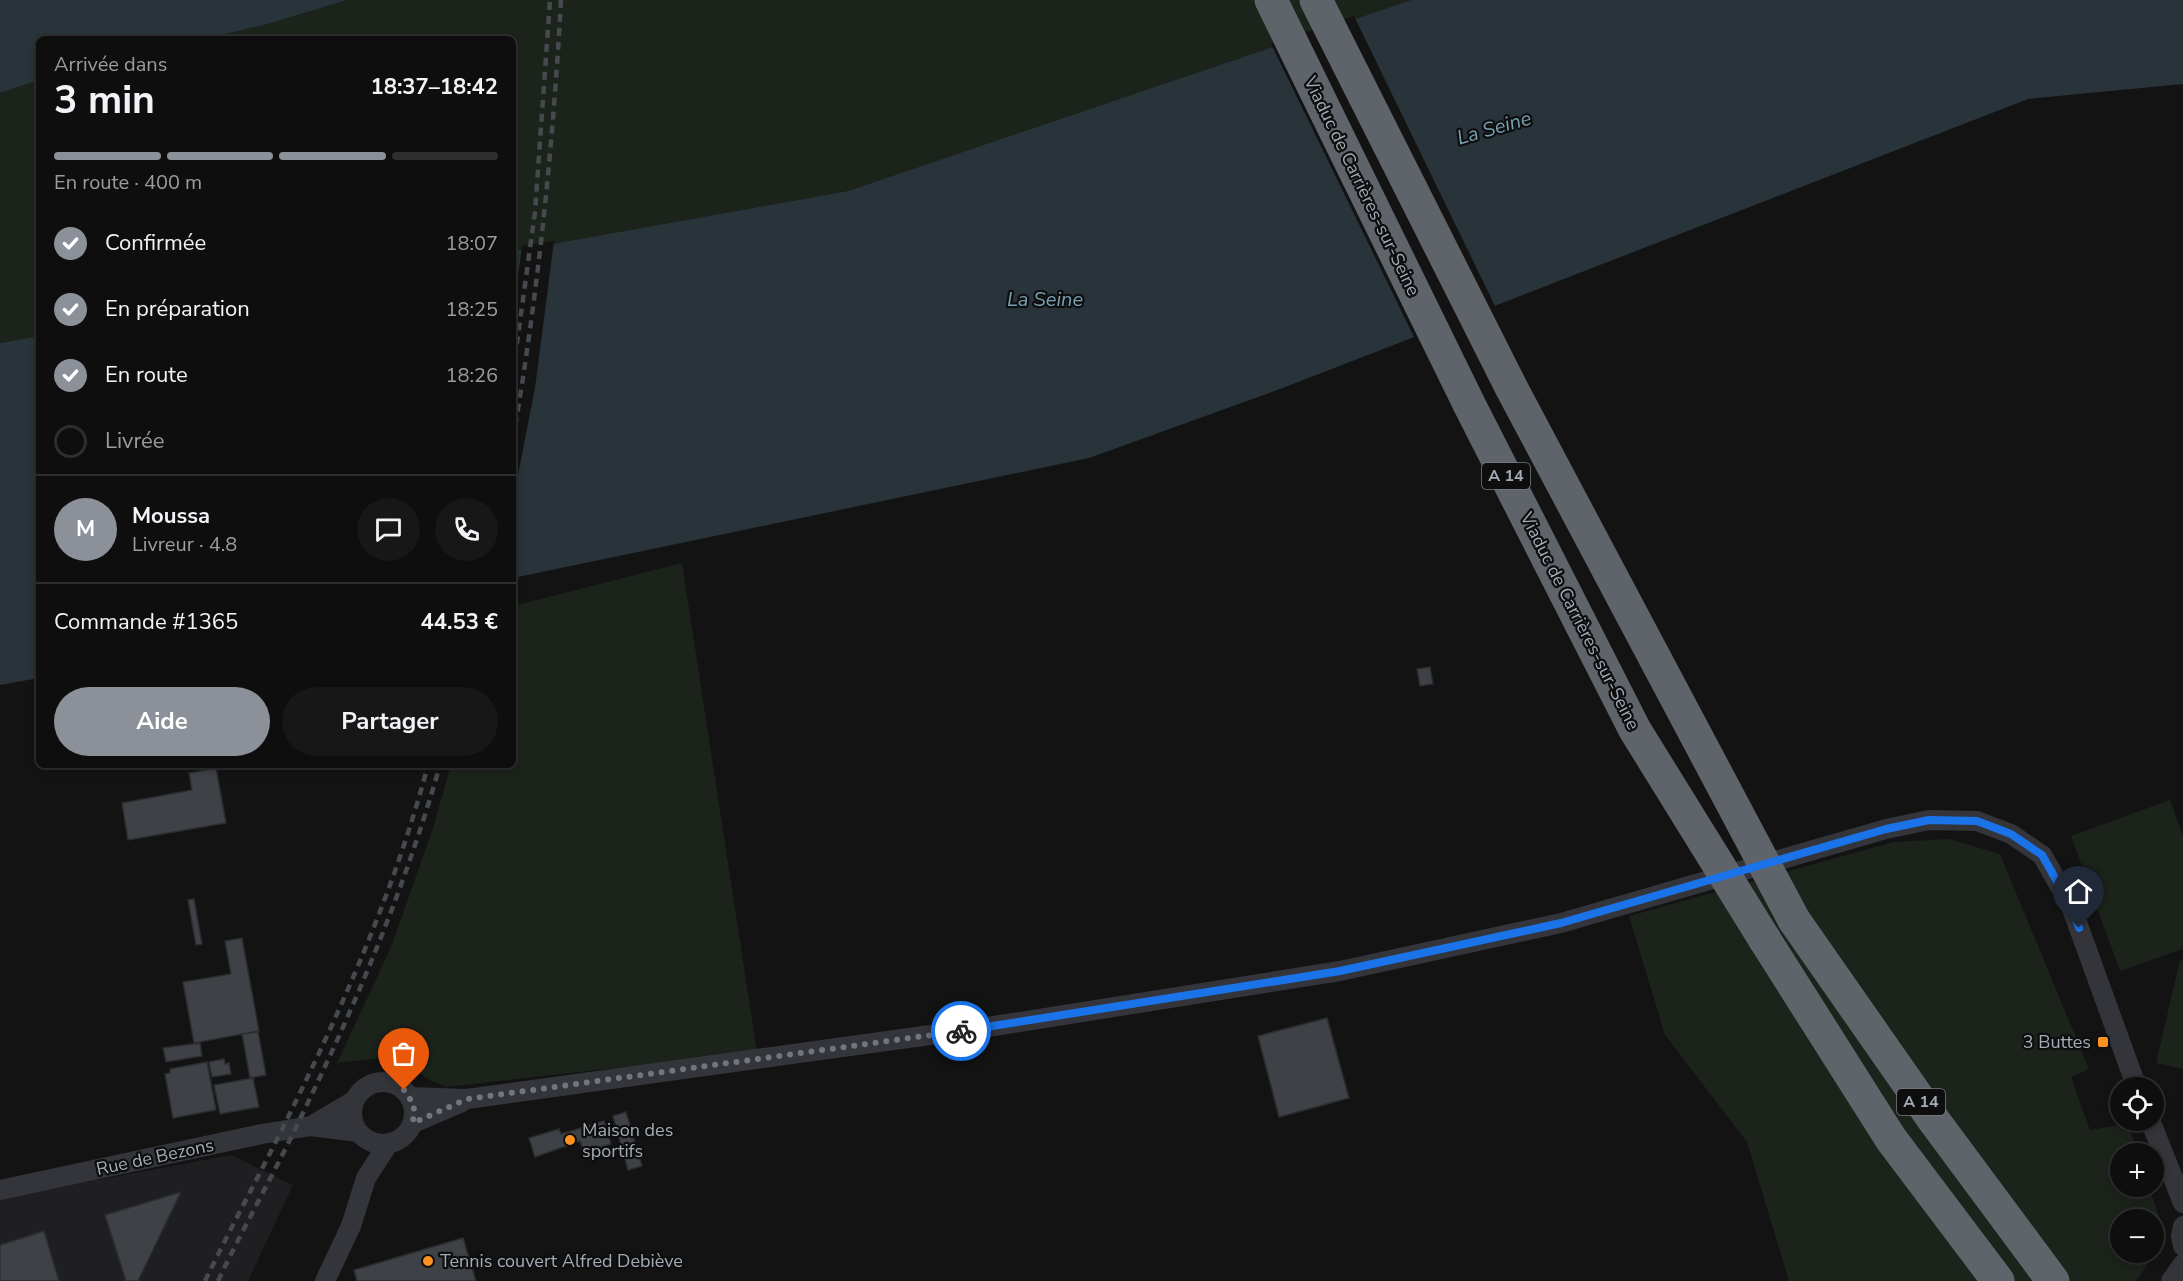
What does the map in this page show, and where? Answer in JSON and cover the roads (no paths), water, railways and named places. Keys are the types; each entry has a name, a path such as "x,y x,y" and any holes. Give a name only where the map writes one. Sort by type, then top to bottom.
{"highway":[{"name":"Viaduc de Carrières-sur-Seine","path":"1271,0 1470,406 1635,730 1892,1139 1998,1281"},
{"name":"A 14","path":"1316,0 1512,389 1794,920 1935,1122 2053,1281"}],"street":[{"name":"Rue de Bezons","path":"0,1190 229,1141 311,1126 355,1100 360,1091 368,1085 387,1082 404,1090 410,1097 467,1099 988,1027 1340,971 1561,923 1886,829 1929,820 1977,821 2011,834 2042,855 2071,906 2133,1077"},
{"path":"410,1097 414,1105 413,1123"},
{"name":"Rue de Bezons","path":"311,1126 361,1135 372,1142 388,1144 404,1137 413,1123 467,1099"},
{"path":"355,1100 352,1116 361,1135 366,1178"},
{"path":"2154,1131 2183,1203"},
{"path":"325,1281 351,1226 366,1178 388,1144"},
{"path":"2183,1226 2181,1236 2183,1246"},
{"path":"2171,1281 2183,1264"}],"water":[{"path":"0,0 347,0 268,24 218,36 36,36 36,81 0,93"},
{"name":"La Seine","path":"1411,0 2183,0 2183,84 2028,99 1280,389 1089,458 516,577 516,250 848,191"},
{"path":"36,337 36,679 0,685 0,343"}],"railway":[{"path":"516,350 535,212 550,0"},
{"path":"516,421 543,220 554,110 561,0"},
{"path":"205,1281 334,1021 370,937 402,852 427,768"},
{"path":"218,1281 321,1076 360,989 395,901 439,768"}],"place":[{"name":"3 Buttes","path":"2103,1042"},
{"name":"Maison des sportifs","path":"570,1140"},
{"name":"Tennis couvert Alfred Debiève","path":"428,1261"}]}
